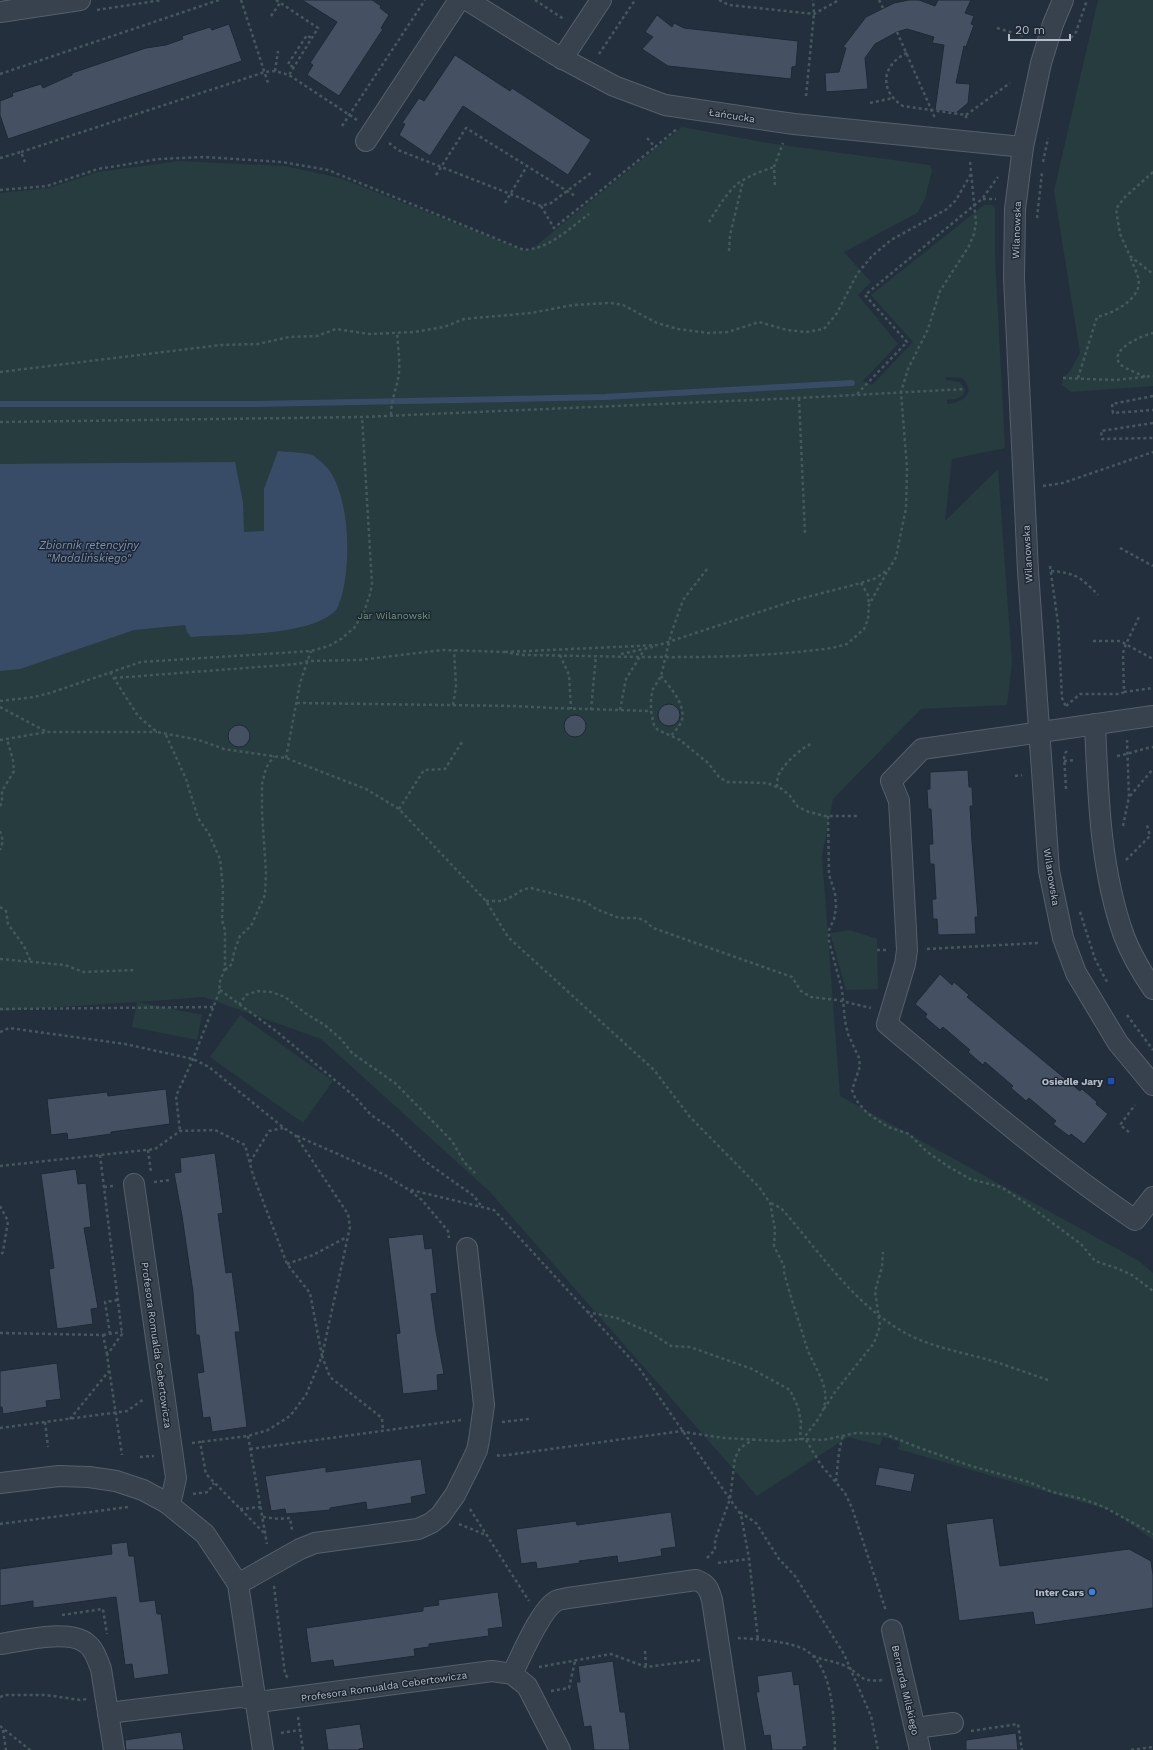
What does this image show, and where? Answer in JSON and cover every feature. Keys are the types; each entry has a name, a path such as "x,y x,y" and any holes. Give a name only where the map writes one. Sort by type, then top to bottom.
{"street":[{"path":"0,12 80,0"},
{"path":"369,136 459,0"},
{"name":"Łańcucka","path":"466,0 562,59 614,86 665,105 794,124 1023,147"},
{"path":"562,59 600,0"},
{"name":"Wilanowska","path":"1063,0 1053,24 1041,64 1023,147 1015,209 1014,278 1028,571 1049,871 1063,938 1076,973 1118,1043 1153,1085"},
{"path":"1153,716 922,749 891,781 899,801 907,950 905,964 892,1012 887,1024 998,1117 1088,1189 1135,1220 1153,1197"},
{"path":"1095,724 1105,861 1113,900 1124,937 1142,973 1153,989"},
{"name":"Profesora Romualda Cebertowicza","path":"134,1184 176,1478 172,1496 162,1500"},
{"path":"238,1584 300,1549 315,1543 418,1529 431,1523 440,1516 455,1495 477,1450 484,1405 458,1246"},
{"path":"0,1483 59,1476 89,1477 116,1481 143,1490 162,1500 205,1534 238,1584 256,1700 262,1750"},
{"path":"560,1750 531,1692 516,1667 547,1609 556,1601 568,1598 696,1580 705,1583 712,1600 735,1750"},
{"name":"Bernarda Milskiego","path":"892,1630 920,1750"},
{"path":"0,1644 53,1636 69,1637 86,1643 97,1658 101,1670 114,1750"},
{"name":"Profesora Romualda Cebertowicza","path":"107,1705 240,1697 266,1701 516,1667"},
{"path":"916,1728 959,1727"}],"path":[{"path":"0,74 219,0"},
{"path":"241,0 268,83"},
{"path":"276,0 318,28 288,75"},
{"path":"342,126 425,0"},
{"path":"535,0 567,21"},
{"path":"719,0 729,5 814,14 839,0"},
{"path":"806,96 814,14 813,0"},
{"path":"879,0 885,12"},
{"path":"1069,40 1076,32 1087,0"},
{"path":"271,16 280,3"},
{"path":"997,28 1024,36"},
{"path":"897,32 934,116"},
{"path":"294,67 288,64 307,35 312,38"},
{"path":"275,71 278,50"},
{"path":"906,53 892,63 888,70 886,79 887,87 893,98 903,106 966,116 1010,83"},
{"path":"0,158 265,72 275,71 288,75 350,115 369,136 398,150 541,206 551,203 591,173"},
{"path":"870,103 893,98"},
{"path":"775,185 774,167 778,154 784,141 790,135 794,124"},
{"path":"436,175 466,128 575,196"},
{"path":"1043,164 1048,135"},
{"path":"869,605 896,558 906,508 907,468 901,392 908,369 928,329 940,291 969,246 976,223 966,141"},
{"path":"541,206 554,228 655,147"},
{"path":"22,152 25,162"},
{"path":"0,190 47,186 98,169 159,159 204,157 282,162 328,170 524,250 530,250 559,237 589,214"},
{"path":"505,203 527,166"},
{"path":"709,222 722,202 737,185 756,174 774,167"},
{"path":"1037,219 1042,172"},
{"path":"1078,378 1098,317 1111,314 1129,302 1138,288 1139,278 1120,234 1116,209 1124,198 1153,172"},
{"path":"0,372 221,346 258,344 289,337 318,336 336,329 369,334 415,332 444,327 464,319 531,313 573,305 610,303 623,304 657,323 678,329 708,333 728,332 759,322 787,330 806,332 824,329 837,313 857,274 872,256 891,240 947,209 956,200 971,174"},
{"path":"856,395 907,342 865,295 982,199 999,175"},
{"path":"729,251 730,235 743,181"},
{"path":"982,199 998,199"},
{"path":"1130,256 1153,274"},
{"path":"391,415 391,404 399,373 399,348 396,333"},
{"path":"1146,377 1121,364 1118,360 1123,347 1140,336 1153,333"},
{"path":"1063,378 1115,380 1153,376"},
{"path":"0,422 362,417 799,398 965,389"},
{"path":"1153,396 1112,404 1113,413 1153,410"},
{"path":"799,398 805,533"},
{"path":"0,701 34,697 50,693 141,662 311,651 329,646 341,639 354,628 364,612 372,584 362,417"},
{"path":"1153,423 1101,431 1102,439 1153,438"},
{"path":"1041,493 1041,486 1063,483 1153,452"},
{"path":"1120,548 1153,566"},
{"path":"1050,564 1058,622 1062,698 1072,717 1074,742 1064,755 1066,794"},
{"path":"707,569 683,600 669,642 661,676 653,689 651,698 654,725 658,730 680,740 708,762 719,776 727,782 736,783 752,781 767,783 777,787 790,796 798,807 809,812 828,816 857,816"},
{"path":"615,655 644,650 789,602 861,583 876,578 889,569"},
{"path":"1051,571 1069,572 1081,579 1098,595"},
{"path":"505,652 521,655 728,657 812,651 841,646 856,638 864,629 868,619 868,595 861,583"},
{"path":"1124,692 1123,653 1140,615"},
{"path":"1093,641 1120,641 1153,659"},
{"path":"114,678 298,664 308,661 359,660 443,650 505,652 659,645"},
{"path":"454,650 456,686 454,705"},
{"path":"620,710 626,679 638,657 644,650"},
{"path":"286,758 300,683 311,651"},
{"path":"560,655 569,675 571,709"},
{"path":"591,710 596,655"},
{"path":"110,672 138,716 157,732"},
{"path":"661,676 671,689 683,712 681,722 671,736"},
{"path":"1066,706 1080,694 1120,694 1124,692 1153,688"},
{"path":"297,703 514,706 591,710 652,711"},
{"path":"0,707 48,732"},
{"path":"0,740 48,732 157,732 199,740 224,749 286,758 353,784 375,794 399,809 486,901 508,937 654,1070 690,1117 759,1186 770,1203 775,1229 774,1246 784,1266 787,1283 807,1347 822,1380 825,1403 822,1412"},
{"path":"166,734 186,779 198,818 209,834 220,859 223,888 222,920 225,930 224,971 219,984 220,990 212,1007 194,1058 176,1096 180,1131"},
{"path":"0,806 2,803 2,791 14,771 14,760 7,739"},
{"path":"1121,832 1129,796 1127,741"},
{"path":"399,809 424,770 445,769 462,742"},
{"path":"777,787 778,776 785,764 805,747 811,744"},
{"path":"224,971 232,964 234,952 240,936 251,926 264,895 266,873 262,812 262,784 266,768 274,756"},
{"path":"297,769 300,764"},
{"path":"1129,796 1153,769"},
{"path":"350,789 353,784"},
{"path":"828,816 829,875 835,893 836,908 834,919 829,930 829,936 842,990 845,1021 848,1034 859,1058 860,1066 852,1090 856,1100 867,1113 888,1127 909,1134 926,1151 946,1165 970,1179 1006,1191 1081,1244 1095,1261 1119,1268 1132,1275 1153,1291"},
{"path":"1125,861 1150,836 1147,825"},
{"path":"0,831 2,841 0,850"},
{"path":"486,901 502,901 524,889 531,888 566,896 586,902 596,910 619,918 638,918 653,928 792,977 801,991 811,997 892,1012"},
{"path":"0,907 6,911 8,924 24,946 31,962"},
{"path":"1078,908 1096,959 1108,983"},
{"path":"877,950 907,950 1038,943"},
{"path":"0,959 65,965 83,972 136,970"},
{"path":"220,990 276,1031 354,1096 371,1115 389,1127 426,1162 474,1196 482,1207"},
{"path":"239,1005 246,995 258,991 271,992 285,997 305,1013 326,1026 341,1038 352,1053 395,1083 452,1141 464,1162 475,1173"},
{"path":"0,1009 212,1007"},
{"path":"1126,1014 1153,1050"},
{"path":"0,1032 10,1028 118,1043 194,1058 209,1067 296,1136 383,1174 409,1190 422,1200 448,1231 458,1246"},
{"path":"1129,1132 1120,1126 1135,1105"},
{"path":"250,1162 269,1131 284,1128"},
{"path":"0,1166 155,1149 180,1131 215,1130 245,1145 287,1264 310,1293 322,1356 330,1377 382,1418 383,1431"},
{"path":"200,1442 248,1436 268,1430 290,1416 306,1395 322,1356 350,1228 348,1214 296,1136"},
{"path":"100,1155 122,1332 107,1354"},
{"path":"409,1190 494,1210 639,1368 742,1515 749,1558 758,1640"},
{"path":"770,1203 781,1208 838,1276 877,1314 909,1335 940,1348 995,1362 1048,1380"},
{"path":"0,1206 8,1221 3,1252 0,1256"},
{"path":"287,1264 313,1256 347,1237"},
{"path":"803,1439 835,1392 874,1343 880,1326 877,1314 875,1291 882,1267 883,1252"},
{"path":"110,1334 105,1302 118,1300"},
{"path":"587,1312 616,1318 627,1322 651,1333 671,1346 690,1347 752,1368 790,1390 798,1407 803,1439 821,1465 844,1493 852,1508 892,1630"},
{"path":"0,1333 103,1335 122,1332"},
{"path":"103,1335 122,1454"},
{"path":"70,1419 109,1371"},
{"path":"0,1428 127,1411 147,1396 164,1393"},
{"path":"250,1449 463,1420"},
{"path":"501,1423 529,1420"},
{"path":"45,1422 48,1447"},
{"path":"495,1454 500,1456 682,1431 724,1438 778,1441 803,1439 823,1440 843,1434 856,1433 885,1434 971,1466 1029,1482 1052,1492 1104,1507 1153,1534"},
{"path":"836,1482 839,1452 843,1434"},
{"path":"248,1436 271,1565 285,1674 290,1681"},
{"path":"707,1558 715,1550 715,1540 730,1499 735,1458 740,1448 755,1439"},
{"path":"206,1474 266,1535"},
{"path":"455,1495 463,1498 532,1606"},
{"path":"0,1524 142,1505 162,1500"},
{"path":"240,1510 261,1507"},
{"path":"739,1511 756,1523 779,1559 795,1576 844,1654 871,1716 878,1750"},
{"path":"263,1517 279,1519 290,1518 292,1532"},
{"path":"718,1563 748,1559"},
{"path":"735,1638 800,1647 812,1656 824,1670 833,1717 835,1750"},
{"path":"645,1652 646,1667"},
{"path":"516,1667 534,1667 611,1654 646,1667 721,1657"},
{"path":"812,1656 834,1661 850,1669 860,1678 868,1681 904,1678"},
{"path":"550,1691 569,1688 575,1661"},
{"path":"0,1698 5,1695 46,1695 107,1705"},
{"path":"298,1716 303,1750"},
{"path":"959,1727 1018,1724 1022,1750"},
{"path":"0,1726 30,1750"},
{"path":"3,1729 6,1750"},
{"path":"275,1734 300,1730"},
{"path":"1131,1750 1153,1747"}],"green space":[{"path":"1098,0 1153,0 1153,386 1071,392 1062,385 1063,378 1070,371 1080,353 1054,191"},
{"name":"Jar Wilanowski","path":"682,127 768,143 930,165 932,171 925,199 917,213 844,252 871,282 858,295 898,344 863,381 872,385 913,342 871,295 984,205 992,205 995,208 995,257 1005,448 952,459 945,521 998,469 1012,663 1007,705 921,709 833,799 822,856 840,1096 1139,1261 1153,1273 1153,1540 1113,1511 898,1449 900,1442 883,1437 880,1445 848,1437 757,1496 490,1192 321,1039 204,997 138,1002 202,1015 197,1040 132,1027 137,1002 0,1011 0,193 49,188 98,172 179,161 285,166 340,178 528,252","holes":["945,377 962,378 966,383 968,393 958,402 947,404 947,400 961,397 965,389 960,382 946,380"]},
{"path":"850,930 877,939 878,989 846,990 830,933"},
{"path":"240,1015 333,1081 303,1123 210,1057"}],"water":[{"name":"Zbiornik retencyjny \"Madalińskiego\"","path":"278,451 302,453 314,456 328,468 337,486 345,517 347,552 344,584 338,607 335,611 323,619 306,626 267,633 191,637 187,632 185,625 134,630 20,669 0,671 0,464 235,462 243,502 244,532 264,531 264,489"}],"building":[{"path":"302,0 372,0 381,6 380,8 389,15 381,28 383,29 339,96 307,75 313,65 310,63 337,22"},
{"path":"919,0 935,6 938,0 971,0 965,13 974,16 971,24 974,25 966,47 964,46 956,83 970,84 968,103 956,113 935,110 944,45 932,43 934,37 907,29 897,32 875,44 865,58 868,89 826,92 825,73 839,72 846,48 843,47 866,17 894,3"},
{"path":"657,15 672,27 674,23 684,28 798,41 796,66 792,67 791,79 668,66 642,49 653,37 645,32"},
{"path":"229,24 242,61 8,139 0,115 0,101 13,96 12,93 41,84 43,88 72,75 72,73 146,48 166,45 183,39 182,36 210,27 212,30"},
{"path":"455,55 510,91 512,88 591,140 568,175 463,106 430,156 399,135 405,124 402,123 419,98 424,101"},
{"path":"669,704 677,707 680,715 677,723 669,726 661,723 658,715 661,707"},
{"path":"575,715 583,718 586,726 583,734 575,737 567,734 564,726 567,718"},
{"path":"239,725 247,728 250,736 247,744 239,747 231,744 228,736 231,728"},
{"path":"968,770 969,787 972,787 973,806 970,806 978,917 975,917 976,934 938,935 937,919 933,919 932,899 936,899 934,864 930,864 929,844 933,844 931,809 928,809 927,789 930,789 930,772"},
{"path":"940,974 952,985 954,982 969,995 967,997 1080,1091 1082,1089 1108,1114 1084,1144 1071,1134 1069,1136 1053,1124 1056,1121 1029,1098 1026,1101 1011,1088 1013,1086 985,1062 983,1065 968,1052 970,1050 943,1027 940,1030 925,1017 927,1014 915,1004"},
{"path":"166,1089 170,1124 111,1132 111,1134 68,1140 67,1133 51,1135 47,1099 107,1092 108,1096"},
{"path":"215,1153 223,1213 218,1214 226,1273 232,1272 240,1332 235,1332 247,1427 212,1432 210,1417 203,1418 197,1373 204,1372 199,1335 196,1335 193,1292 174,1173 181,1172 180,1158"},
{"path":"76,1169 78,1184 86,1183 91,1227 84,1228 98,1308 91,1309 93,1324 57,1329 49,1269 54,1268 41,1174"},
{"path":"423,1234 425,1249 432,1248 437,1293 431,1294 444,1374 437,1375 438,1390 403,1394 396,1334 400,1333 388,1238"},
{"path":"57,1363 61,1399 46,1401 47,1407 3,1414 2,1407 0,1407 0,1371"},
{"path":"421,1459 426,1494 411,1497 412,1503 367,1510 366,1502 330,1508 330,1510 286,1514 285,1509 271,1511 265,1476 326,1467 326,1472"},
{"path":"879,1467 915,1474 911,1492 875,1485"},
{"path":"671,1512 676,1547 661,1549 662,1556 618,1563 617,1556 537,1569 536,1562 521,1564 516,1529 576,1521 577,1525"},
{"path":"993,1518 1000,1566 1129,1549 1151,1561 1153,1575 1153,1608 1035,1625 1033,1612 959,1621 946,1524"},
{"path":"127,1542 129,1556 134,1556 140,1602 155,1600 157,1614 161,1614 169,1674 134,1679 132,1664 125,1665 116,1597 33,1608 33,1601 0,1606 0,1569 112,1554 111,1544"},
{"path":"498,1592 503,1627 488,1629 489,1636 429,1644 429,1647 414,1649 415,1656 334,1667 333,1660 311,1663 306,1628 423,1611 423,1607 439,1605 438,1600"},
{"path":"613,1661 620,1712 625,1712 630,1750 594,1750 591,1726 584,1727 576,1682 580,1682 578,1666"},
{"path":"792,1671 794,1685 799,1684 807,1746 803,1747 803,1750 772,1750 770,1735 764,1736 756,1692 759,1692 757,1676"},
{"path":"360,1724 364,1748 359,1750 328,1750 325,1729"},
{"path":"181,1732 184,1750 126,1750 125,1740"},
{"path":"1016,1733 1018,1750 966,1750 966,1740"}],"waterway":[{"path":"0,404 251,404 605,397 852,383"}],"place":[{"name":"Osiedle Jary","path":"1111,1081"},
{"name":"Inter Cars","path":"1092,1592"}]}
